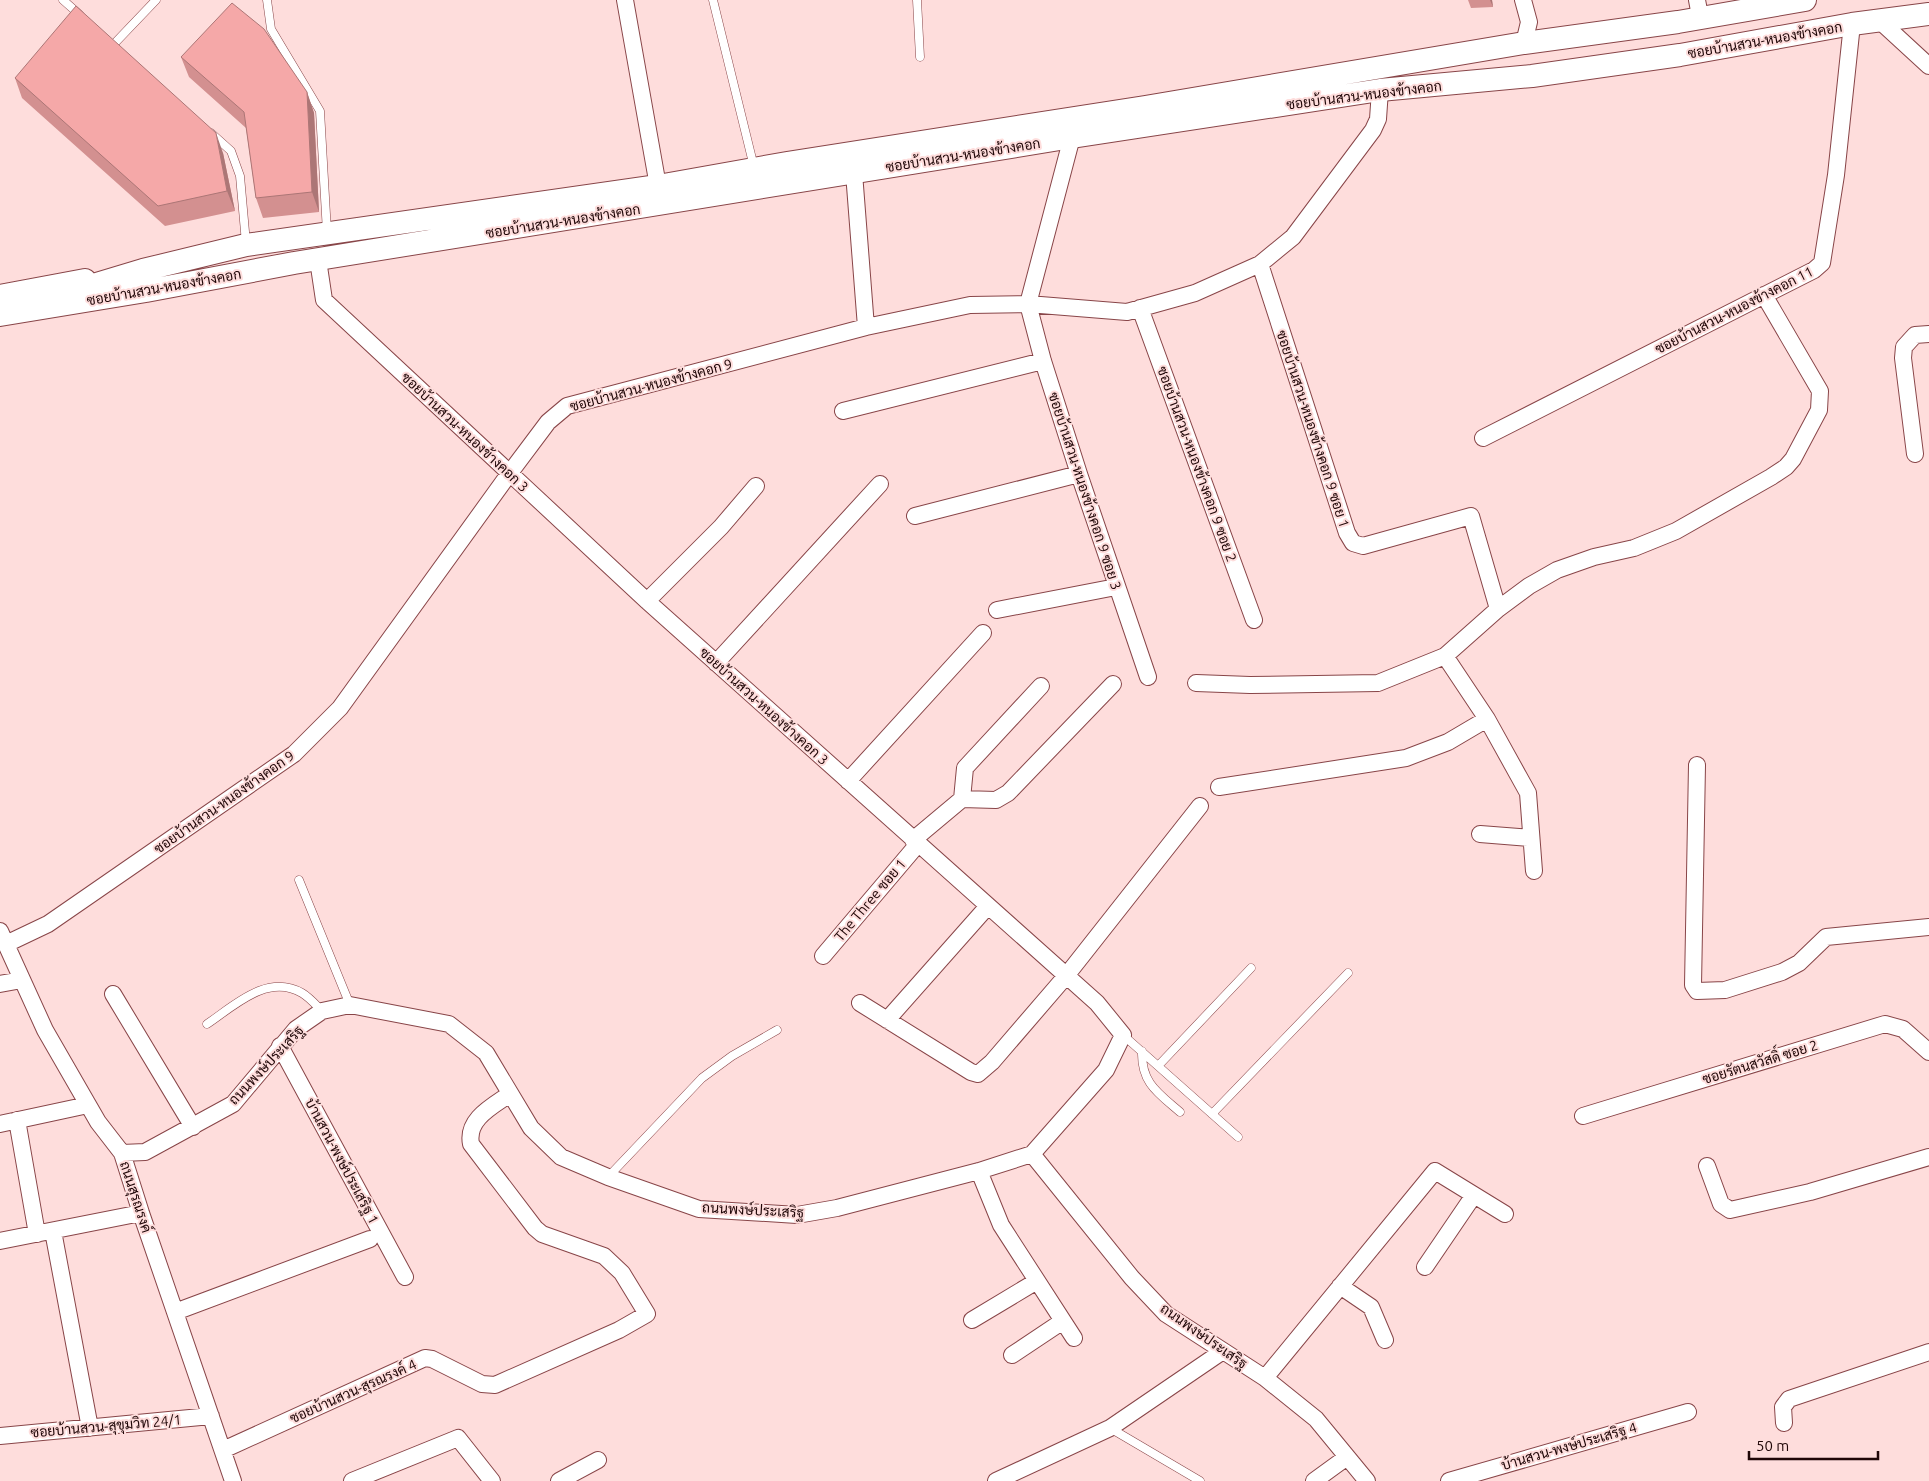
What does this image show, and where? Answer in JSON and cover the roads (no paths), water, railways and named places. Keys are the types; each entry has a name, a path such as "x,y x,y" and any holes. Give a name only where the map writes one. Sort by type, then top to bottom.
{"main road":[{"name":"ซอยบ้านสวน-หนองข้างคอก","path":"144,280 318,260 854,173 1072,127 1155,105 1524,43 1678,22 1698,8 1805,0"},
{"name":"ซอยบ้านสวน-หนองข้างคอก","path":"0,314 144,280 246,246 327,233 658,186 754,169 1072,127 1380,90 1532,76 1680,55 1852,24 1929,14"},
{"path":"1678,22 1680,55"},
{"path":"0,296 144,280"},
{"path":"0,326 144,280"}],"street":[{"path":"625,0 658,186"},
{"path":"1523,0 1529,22 1524,43"},
{"path":"1880,21 1929,66"},
{"name":"ซอยบ้านสวน-หนองข้างคอก 11","path":"1483,438 1818,267 1824,257 1836,176 1852,24"},
{"name":"ซอยบ้านสวน-หนองข้างคอก 9","path":"3,937 48,924 294,754 340,708 548,422 567,406 866,327 970,306 1028,304 1127,312 1194,293 1260,264 1293,237 1308,220 1373,130 1378,119 1380,90"},
{"path":"1028,304 1072,127"},
{"path":"854,173 866,327"},
{"name":"ซอยบ้านสวน-หนองข้างคอก 3","path":"318,260 324,300 509,474 716,663 1097,1004 1123,1035"},
{"name":"ซอยบ้านสวน-หนองข้างคอก 9 ซอย 1","path":"1260,264 1347,533 1353,543 1363,546 1471,516 1498,609"},
{"path":"1196,683 1250,685 1378,683 1445,656 1498,609 1529,586 1557,570 1594,556 1634,548 1676,531 1771,477 1793,459 1819,410 1820,390 1764,295"},
{"name":"ซอยบ้านสวน-หนองข้างคอก 9 ซอย 3","path":"1028,304 1043,362 1079,474 1116,587 1148,676"},
{"name":"ซอยบ้านสวน-หนองข้างคอก 9 ซอย 2","path":"1140,308 1254,620"},
{"path":"1914,454 1903,358 1904,347 1915,336 1929,334"},
{"path":"843,411 1043,362"},
{"path":"915,516 1079,474"},
{"path":"716,663 880,484"},
{"path":"648,601 720,527 756,486"},
{"path":"997,610 1116,587"},
{"path":"848,781 982,633"},
{"path":"1445,656 1487,718 1528,793 1534,871"},
{"path":"1041,686 965,768 962,799 996,800 1008,793 1112,684"},
{"path":"1218,787 1406,758 1448,742 1487,718"},
{"path":"1697,765 1693,985 1697,991 1725,990 1782,972 1799,963 1826,937 1832,935 1929,927"},
{"name":"The Three ซอย 1","path":"823,956 916,842 962,799"},
{"path":"860,1003 971,1072 978,1074 992,1062 1066,976 1200,806"},
{"path":"1480,834 1532,838"},
{"path":"887,1020 988,906"},
{"name":"ถนนสุรณรงค์","path":"3,937 46,1030 98,1122 122,1153 233,1481"},
{"path":"0,984 22,980"},
{"path":"113,994 193,1127"},
{"name":"ถนนพงษ์ประเสริฐ","path":"122,1153 145,1152 233,1104 296,1029 322,1011 350,1005 449,1024 486,1053 531,1128 561,1157 608,1177 698,1209 797,1215 836,1208 979,1171 1032,1154 1132,1278 1166,1314 1265,1378 1316,1419 1367,1481"},
{"name":"ซอยรัตนสวัสดิ์ ซอย 2","path":"1583,1116 1885,1024 1903,1029 1929,1052"},
{"path":"1032,1154 1106,1070 1123,1035"},
{"name":"บ้านสวน-พงษ์ประเสริฐ 1","path":"280,1046 405,1277"},
{"name":"ซอยบ้านสวน-สุรณรงค์ 4","path":"223,1450 425,1358 432,1359 482,1384 495,1385 620,1330 647,1314 622,1273 604,1256 542,1234 535,1228 472,1144 470,1136 477,1119 510,1094"},
{"path":"0,1124 88,1105"},
{"path":"17,1120 36,1234"},
{"path":"1706,1166 1721,1204 1730,1210 1810,1192 1929,1157"},
{"path":"979,1171 1001,1225 1074,1338"},
{"path":"1265,1378 1435,1171 1504,1214"},
{"path":"1425,1267 1474,1195"},
{"path":"0,1241 141,1213"},
{"path":"53,1231 90,1428"},
{"path":"175,1312 370,1239"},
{"path":"972,1320 1037,1282"},
{"path":"1340,1286 1371,1306 1385,1340"},
{"path":"1012,1355 1063,1321"},
{"path":"996,1481 1110,1428 1223,1351"},
{"path":"1784,1423 1783,1407 1789,1398 1929,1352"},
{"name":"บ้านสวน-พงษ์ประเสริฐ 4","path":"1449,1481 1688,1412"},
{"name":"ซอยบ้านสวน-สุขุมวิท 24/1","path":"0,1436 211,1416"},
{"path":"352,1481 458,1438 492,1481"},
{"path":"1314,1481 1346,1457"},
{"path":"559,1481 598,1460"}],"lane":[{"path":"63,0 84,20"},
{"path":"113,45 156,0"},
{"path":"267,0 271,29 320,111 327,233"},
{"path":"713,0 754,169"},
{"path":"917,0 920,57"},
{"path":"106,39 121,52"},
{"path":"202,125 231,151 234,159 240,176 246,246"},
{"path":"299,880 350,1005"},
{"path":"1158,1066 1251,968"},
{"path":"1212,1114 1348,973"},
{"path":"207,1024 251,995 271,987 282,987 302,993 322,1011"},
{"path":"608,1177 702,1078 732,1056 777,1030"},
{"path":"1123,1035 1238,1137"},
{"path":"1142,1051 1142,1064 1147,1081 1180,1112"},
{"path":"1110,1428 1200,1481"}]}
